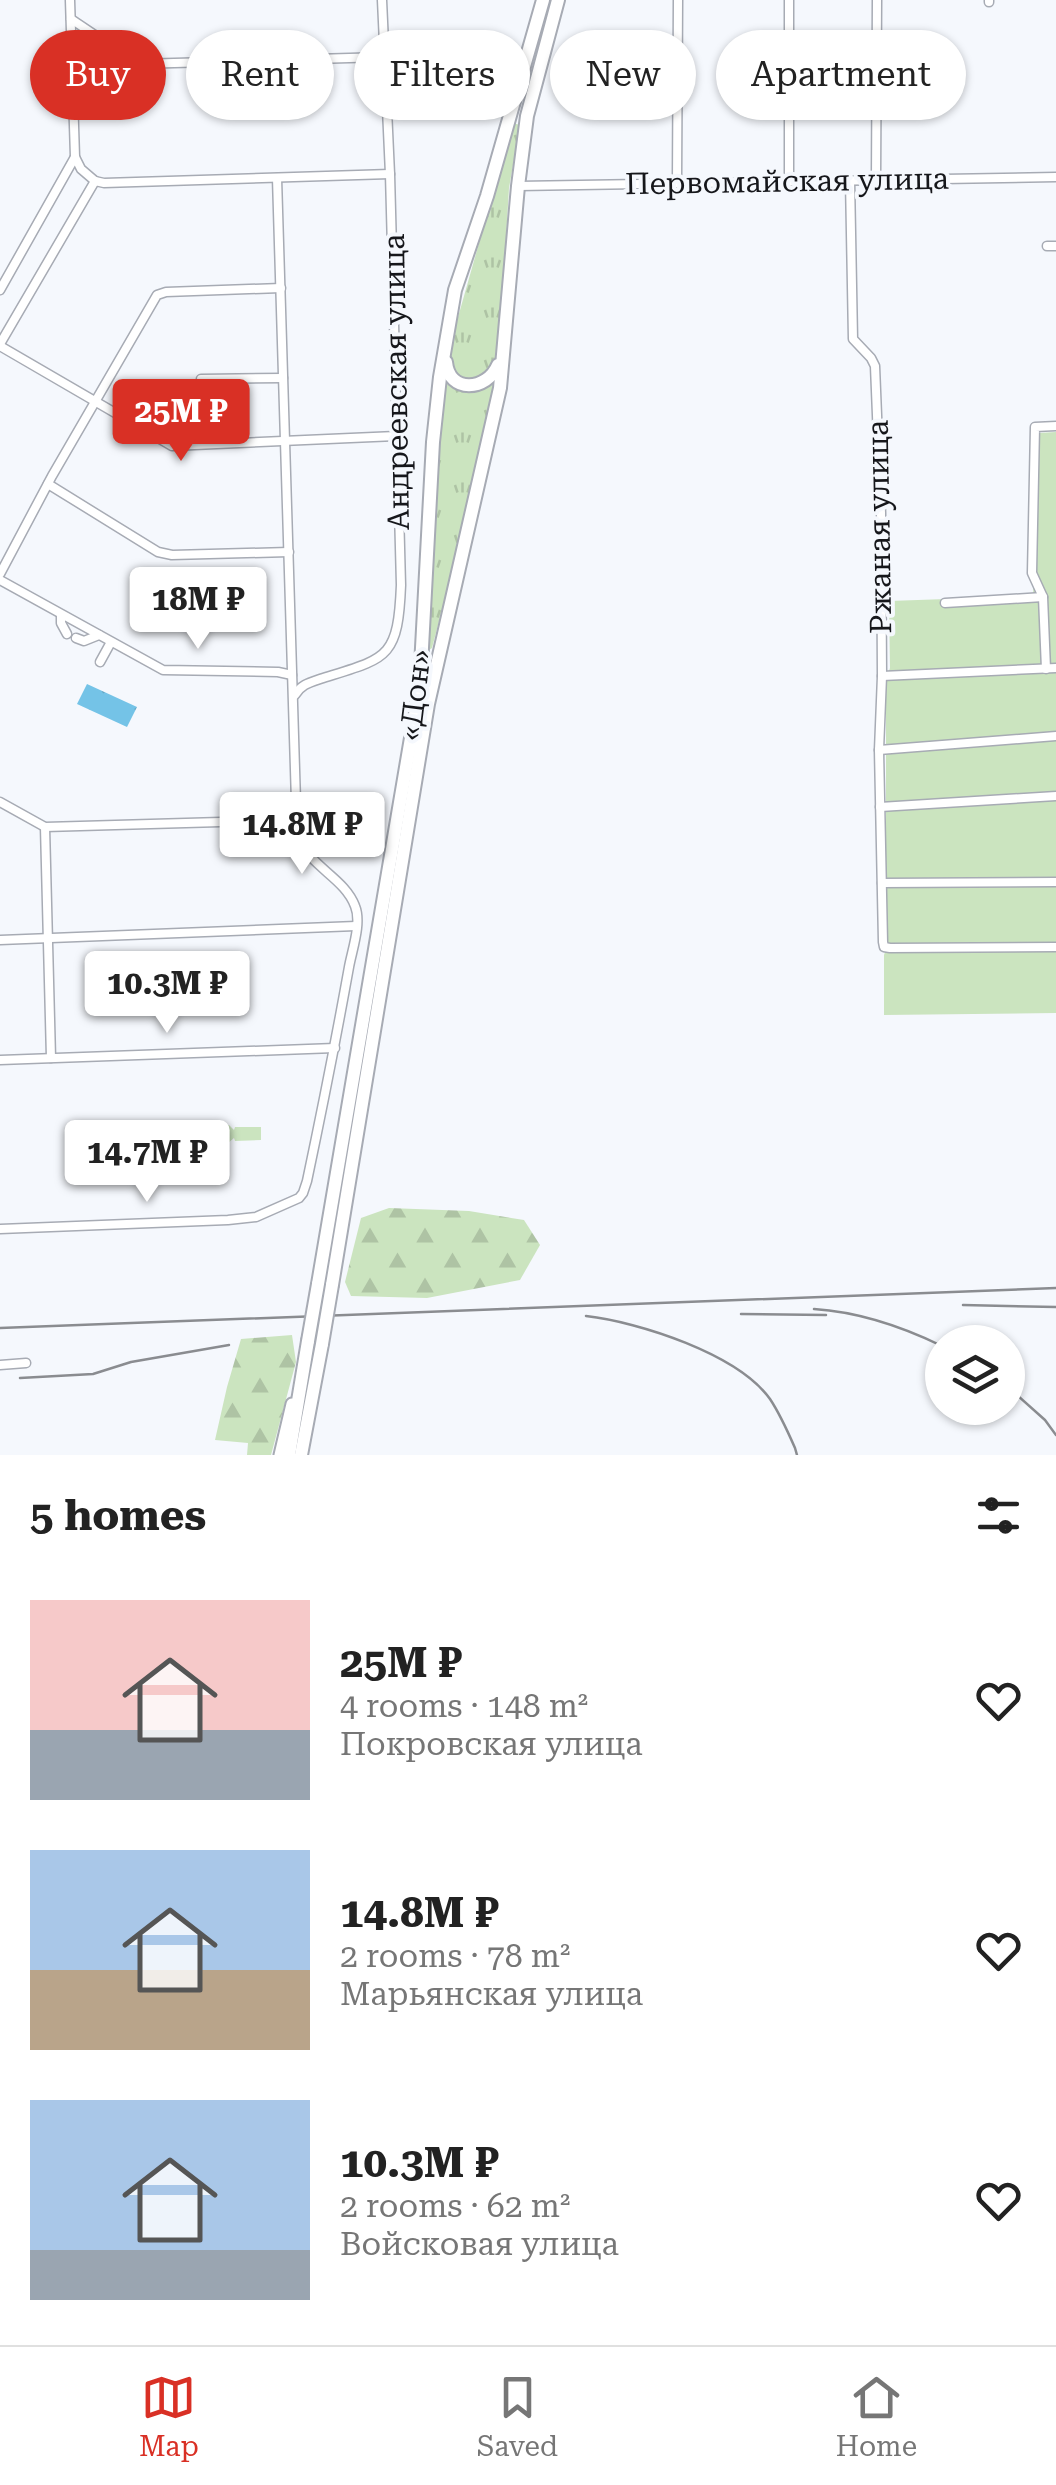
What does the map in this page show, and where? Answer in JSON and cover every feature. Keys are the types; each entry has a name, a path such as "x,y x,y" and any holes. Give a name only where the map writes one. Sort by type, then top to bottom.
{"highway":[{"name":"«Дон»","path":"325,1284 420,685 432,442 455,290 543,0"},
{"name":"«Дон»","path":"301,1455 315,1342 428,704 500,388 527,116 558,0"},
{"path":"445,355 446,370 465,384 486,382 494,375 510,284"},
{"name":"«Дон»","path":"288,1455 299,1386 315,1342"}],"main road":[{"path":"280,1455 299,1386"}],"street":[{"path":"70,0 76,156 81,169 94,181 390,174"},
{"name":"Андреевская улица","path":"382,0 383,30"},
{"path":"789,0 789,180"},
{"path":"876,0 876,179"},
{"path":"676,182 678,1"},
{"path":"71,19 138,64 354,58"},
{"name":"Андреевская улица","path":"293,699 302,685 385,654 399,618 387,120"},
{"path":"0,290 76,156"},
{"name":"Первомайская улица","path":"518,186 1056,177"},
{"path":"0,1228 256,1217 299,1198 307,1182 358,913 353,901 302,848 296,820 277,178"},
{"name":"Ржаная улица","path":"850,180 853,340 875,366 884,947 1056,947"},
{"path":"94,181 0,345 172,446 396,436"},
{"path":"280,288 158,295 48,484 0,577 163,670 292,675"},
{"path":"201,379 283,378"},
{"path":"882,676 1051,668 1043,598 1032,573 1035,427 1056,426"},
{"path":"48,484 158,552 289,552"},
{"path":"945,603 1043,598"},
{"path":"62,615 60,623 72,636 84,641 99,635"},
{"path":"100,662 111,642"},
{"path":"879,750 1056,736"},
{"path":"880,808 1056,796"},
{"path":"0,802 45,827 296,820"},
{"path":"45,827 51,1058"},
{"path":"882,883 1056,882"},
{"path":"0,940 356,926"},
{"path":"0,1060 335,1048"},
{"path":"0,1365 26,1364"}],"green space":[{"path":"513,123 520,125 509,188 495,359 487,376 464,380 452,366 449,349"},
{"path":"447,375 471,388 495,382 482,456 429,650 436,457"},
{"path":"1056,432 1056,1013 884,1015 889,601 1033,596 1039,433"},
{"path":"200,1125 229,1125 234,1130 261,1127 261,1140 200,1142 192,1136"},
{"path":"389,1208 469,1211 524,1220 540,1245 520,1280 427,1298 351,1296 345,1282 361,1218"},
{"path":"292,1335 296,1362 271,1455 247,1455 248,1443 215,1440 241,1339"}],"water":[{"path":"87,684 137,707 127,727 77,704"}],"railway":[{"path":"0,1328 1056,1288"},
{"path":"963,1305 1056,1307"},
{"path":"814,1309 880,1321 925,1338"},
{"path":"741,1314 826,1315"},
{"path":"586,1316 659,1333 735,1368 770,1399 797,1455"},
{"path":"20,1378 93,1374 131,1362 229,1345"},
{"path":"1025,1402 1056,1435"}]}
